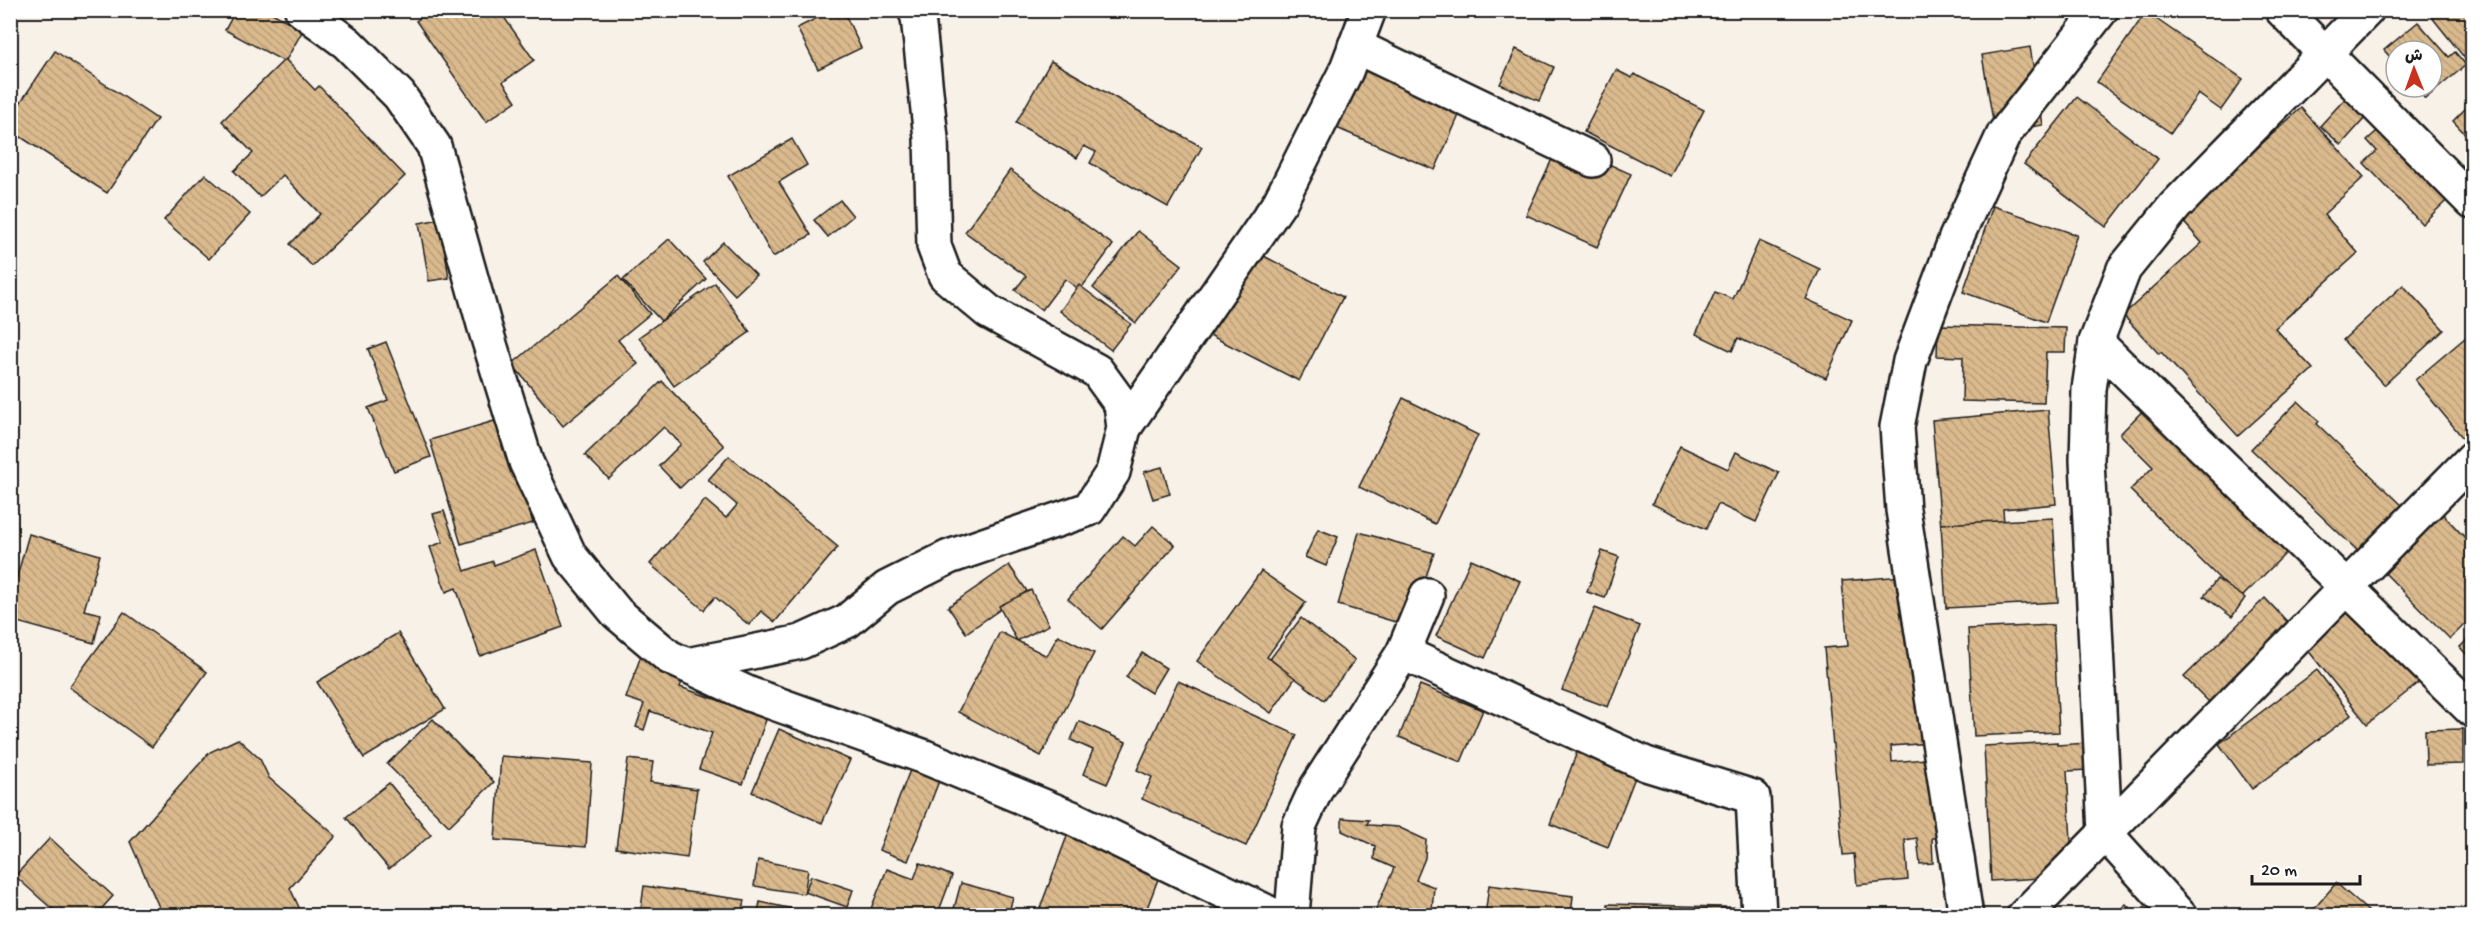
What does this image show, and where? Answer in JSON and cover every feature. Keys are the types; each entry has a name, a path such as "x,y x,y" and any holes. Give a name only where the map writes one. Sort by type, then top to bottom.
{"street":[{"path":"302,10 346,43 399,95 434,146 485,328 526,462 570,556 617,613 669,657 749,694 925,757 1072,818 1275,915"},
{"path":"915,10 918,17 931,138 934,246 945,275 989,312 1096,371 1121,404 1124,428"},
{"path":"687,665 801,642 847,621 887,588 949,557 1089,509 1113,472 1124,428 1280,202 1346,71 1369,10"},
{"path":"1966,915 1904,510 1897,428 1910,361 1956,238 2004,134 2101,10"},
{"path":"2282,10 2472,202"},
{"path":"2180,915 2105,833 2087,460 2090,389 2096,342 2124,269 2175,206 2367,10"},
{"path":"1355,46 1593,160"},
{"path":"2096,342 2472,710"},
{"path":"2024,915 2472,459"},
{"path":"1292,915 1299,826 1317,787 1403,653 1427,595"},
{"path":"1403,653 1646,764 1753,797 1758,915"}],"building":[{"path":"236,10 267,10 303,30 285,62 225,30"},
{"path":"431,10 499,10 534,60 503,82 516,101 486,122 416,21"},
{"path":"833,10 843,10 861,48 818,69 797,28"},
{"path":"2437,10 2472,10 2472,57 2467,61 2431,16"},
{"path":"2146,12 2243,79 2221,110 2198,94 2171,133 2097,82"},
{"path":"2418,22 2433,39 2397,39"},
{"path":"1368,44 1471,88 1435,170 1332,126"},
{"path":"2030,47 2043,125 1995,133 1982,55"},
{"path":"1516,49 1554,67 1539,101 1500,84"},
{"path":"55,51 157,119 107,193 10,130 10,118"},
{"path":"2444,51 2449,57 2455,52 2466,65 2444,83"},
{"path":"285,59 315,90 319,86 405,176 312,266 290,244 320,214 283,175 260,197 234,171 253,153 222,121"},
{"path":"1051,61 1202,147 1168,207 1090,163 1096,152 1084,146 1077,158 1016,123"},
{"path":"1616,70 1632,78 1634,74 1704,110 1670,176 1584,132"},
{"path":"2352,91 2373,109 2341,145 2320,126"},
{"path":"2077,97 2158,159 2106,227 2024,164"},
{"path":"2472,102 2472,141 2453,121"},
{"path":"2301,108 2364,177 2324,214 2358,253 2275,328 2313,369 2238,436 2161,352 2159,354 2123,315 2202,243 2180,218"},
{"path":"2394,116 2462,186 2422,224 2364,163 2377,151 2367,140"},
{"path":"792,139 807,165 779,182 811,235 773,257 728,176"},
{"path":"1560,142 1631,174 1597,247 1526,215"},
{"path":"1010,170 1113,245 1080,290 1065,279 1042,310 1015,290 1026,276 965,232"},
{"path":"205,174 250,214 209,259 164,220"},
{"path":"840,200 853,216 828,237 814,220"},
{"path":"1993,206 2077,235 2046,322 1963,292"},
{"path":"440,219 449,278 429,281 419,223"},
{"path":"1138,231 1182,265 1136,323 1093,288"},
{"path":"669,239 706,279 661,321 623,280"},
{"path":"1759,241 1820,269 1806,299 1852,320 1826,378 1738,338 1732,351 1696,334 1715,292 1733,299"},
{"path":"723,242 756,275 735,295 703,262"},
{"path":"1260,254 1343,297 1299,381 1198,329"},
{"path":"618,276 650,314 618,340 638,364 563,426 512,364"},
{"path":"715,283 750,332 674,386 639,337"},
{"path":"1079,285 1131,324 1111,350 1060,311"},
{"path":"2403,285 2444,330 2384,385 2343,340"},
{"path":"1938,325 2066,328 2065,352 2046,352 2044,403 1962,401 1963,357 1937,356"},
{"path":"2466,337 2472,345 2472,449 2415,380"},
{"path":"386,342 431,457 394,471 368,408 388,400 368,349"},
{"path":"662,381 724,446 680,488 659,466 681,444 664,427 609,479 585,455"},
{"path":"1403,398 1478,435 1435,524 1359,487"},
{"path":"2152,401 2295,544 2240,599 2130,490 2153,467 2120,434"},
{"path":"2298,401 2319,421 2317,424 2406,509 2362,555 2251,449"},
{"path":"2048,410 2056,504 2003,509 2004,523 1941,528 1932,420"},
{"path":"501,419 533,523 461,544 430,440"},
{"path":"1680,446 1728,469 1736,452 1779,473 1756,522 1718,504 1706,529 1652,504"},
{"path":"729,456 838,547 775,622 761,611 749,625 715,597 704,610 650,564 705,500 726,518 737,505 708,480"},
{"path":"1162,467 1170,494 1153,499 1144,472"},
{"path":"2438,509 2472,545 2472,617 2450,639 2378,566"},
{"path":"444,511 465,571 493,561 494,565 536,550 563,627 480,656 456,588 446,592 430,547 443,542 433,514"},
{"path":"2053,518 2058,602 1946,608 1941,524"},
{"path":"1153,526 1175,545 1102,629 1068,599 1123,536 1135,546"},
{"path":"1318,529 1338,537 1326,566 1305,557"},
{"path":"1359,532 1434,553 1409,626 1338,605"},
{"path":"29,534 100,555 84,610 101,614 94,643 10,620 10,601"},
{"path":"1602,551 1619,557 1605,598 1587,592"},
{"path":"1471,559 1520,581 1485,658 1436,636"},
{"path":"1009,565 1027,591 966,633 948,607"},
{"path":"1261,571 1306,602 1267,657 1296,677 1271,713 1197,661"},
{"path":"1904,576 1932,743 1891,746 1892,762 1937,758 1945,837 1932,838 1933,863 1920,864 1917,838 1905,840 1908,880 1857,885 1854,854 1843,855 1824,648 1848,646 1842,581"},
{"path":"2217,579 2245,598 2232,617 2204,596"},
{"path":"1031,590 1049,625 1017,641 999,606"},
{"path":"2367,594 2430,674 2367,724 2303,644"},
{"path":"2265,598 2297,632 2217,710 2184,677"},
{"path":"1595,608 1640,626 1608,707 1562,690"},
{"path":"124,612 207,672 152,747 69,687"},
{"path":"1301,618 1355,660 1324,700 1270,659"},
{"path":"2053,625 2059,732 1974,736 1968,629"},
{"path":"1000,632 1047,656 1058,635 1094,653 1041,756 958,712"},
{"path":"398,633 445,709 364,758 317,682"},
{"path":"2472,635 2472,661 2460,647"},
{"path":"644,647 689,663 680,687 767,717 743,784 699,769 712,733 650,711 644,730 636,727 644,704 626,698"},
{"path":"1142,653 1166,668 1151,693 1126,677"},
{"path":"2317,670 2351,715 2252,789 2219,744"},
{"path":"1178,681 1297,735 1246,846 1142,799 1152,777 1137,770"},
{"path":"1420,685 1483,710 1461,762 1399,737"},
{"path":"433,719 494,782 449,826 387,764"},
{"path":"1079,721 1126,742 1107,784 1083,774 1093,750 1071,740"},
{"path":"779,729 850,760 822,823 752,792"},
{"path":"2463,729 2463,764 2426,765 2425,730"},
{"path":"238,739 260,759 269,778 336,836 290,888 303,916 163,916 130,842 210,752"},
{"path":"2057,742 2057,745 2088,743 2089,770 2067,771 2073,876 1991,881 1984,746"},
{"path":"1580,744 1639,767 1608,847 1550,824"},
{"path":"501,756 592,763 586,847 495,840"},
{"path":"628,759 653,762 650,782 697,789 687,858 616,848"},
{"path":"910,770 939,781 908,861 879,850"},
{"path":"389,783 431,835 389,869 346,817"},
{"path":"1342,818 1369,820 1367,824 1370,825 1398,827 1426,840 1425,858 1416,880 1434,887 1432,910 1444,916 1376,916 1376,909 1394,868 1374,859 1375,846 1342,831"},
{"path":"1069,831 1163,866 1144,916 1037,916"},
{"path":"50,838 113,896 95,916 60,916 15,876"},
{"path":"758,860 808,870 804,894 754,886"},
{"path":"920,863 952,876 937,916 868,916 887,869 914,879"},
{"path":"811,876 853,890 847,907 805,892"},
{"path":"961,883 1013,897 1008,916 952,916"},
{"path":"2336,883 2368,911 2364,916 2308,916"},
{"path":"1489,885 1573,896 1571,916 1485,916"},
{"path":"644,886 745,900 742,916 640,916"},
{"path":"760,902 826,916 757,916"},
{"path":"1608,904 1757,908 1757,916 1608,916"},
{"path":"2126,904 2137,916 2113,916"}]}
